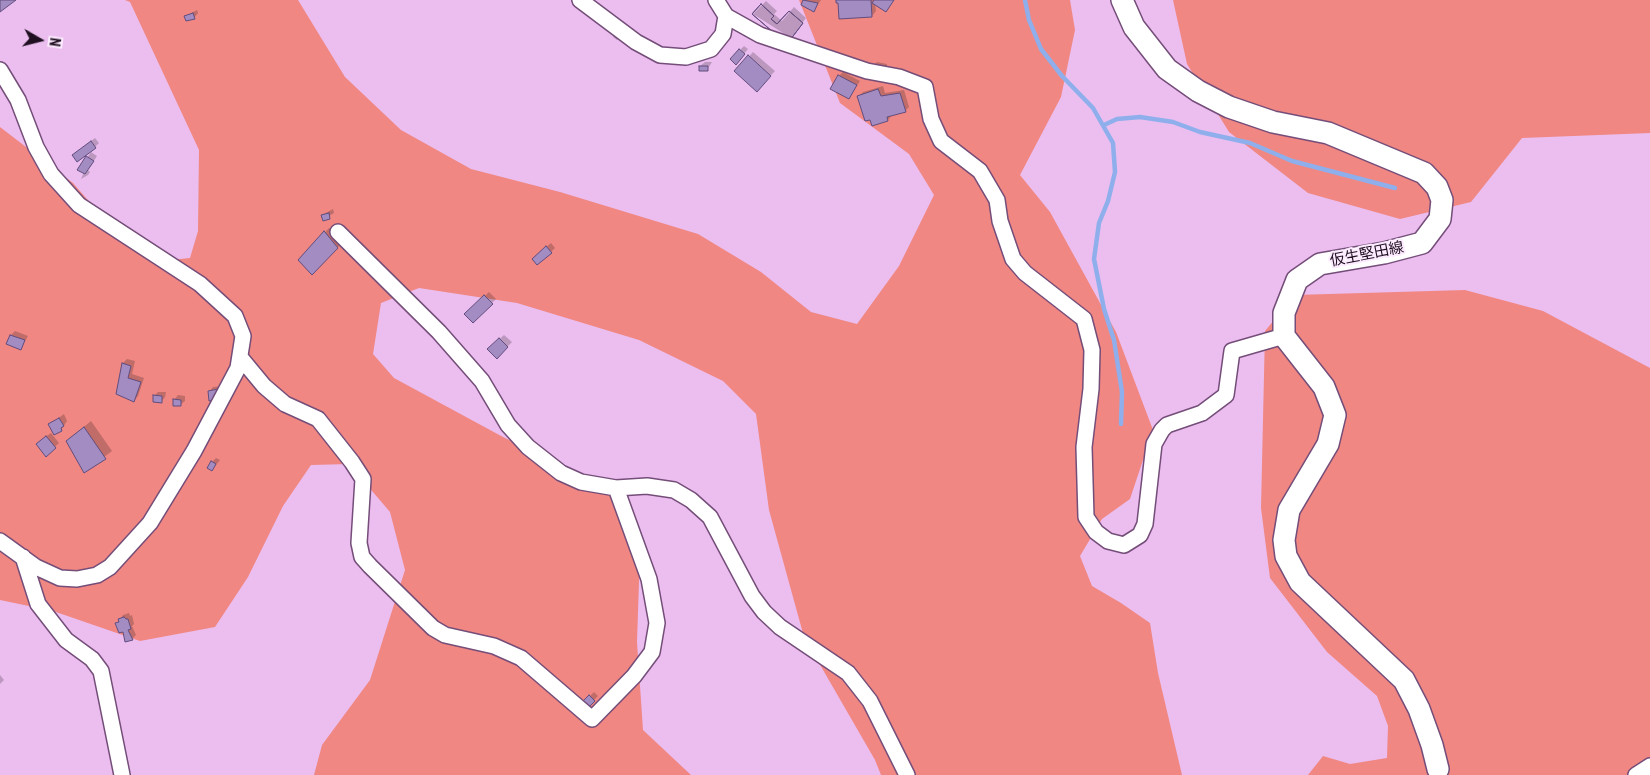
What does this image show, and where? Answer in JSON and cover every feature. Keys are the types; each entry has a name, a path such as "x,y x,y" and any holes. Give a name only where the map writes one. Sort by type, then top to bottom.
{"main road":[{"name":"仮生堅田線","path":"1122,0 1134,27 1167,69 1198,91 1229,107 1273,122 1337,137 1424,173 1437,187 1442,200 1440,219 1422,243 1384,253 1320,264 1296,280 1284,313 1284,336"},
{"path":"1284,336 1324,387 1335,416 1328,444 1288,510 1284,540 1286,556 1300,582 1404,680 1419,709 1432,745 1438,769"}],"street":[{"path":"580,0 636,42 660,55 686,57 711,49 723,34 726,16"},
{"path":"716,0 726,16 760,35 866,71 899,77 925,87 931,119 941,141 980,172 997,200 1000,221 1013,259 1025,273 1084,319 1092,350 1091,389 1084,448 1086,517 1096,532 1108,540 1124,545 1140,535 1145,524 1154,444 1162,430 1167,425 1202,414 1226,395 1232,351 1284,336"},
{"path":"0,70 18,100 36,147 51,174 79,205 200,284 235,316 243,336 238,368 225,396 150,523 110,567 97,576 77,579 60,578 36,567 0,542"},
{"path":"338,232 446,339 482,381 508,425 528,447 561,473 574,479 616,488 647,486 674,490 691,500 710,517 752,596 764,612 780,627 848,673 870,701 907,775"},
{"path":"240,358 264,386 285,404 318,419 363,479 359,543 362,557 370,566 433,628 445,635 494,646 521,658 592,719 634,676 652,652 657,623 649,579 616,488"},
{"path":"23,557 38,604 66,640 92,659 101,671 122,775"},
{"path":"1636,775 1650,766"}],"shaded area":[{"path":"125,0 298,0 345,77 401,130 471,169 560,192 698,234 761,272 811,312 857,324 899,266 934,195 909,154 840,103 799,0 1070,0 1075,30 1061,97 1020,175 1050,212 1116,332 1153,430 1130,499 1102,519 1080,556 1092,586 1150,623 1158,673 1182,775 881,775 875,760 804,637 769,510 756,414 723,381 639,340 517,303 419,288 381,303 373,354 394,378 503,437 612,489 640,552 637,642 643,730 691,775 314,775 322,745 370,680 405,570 390,512 349,464 311,465 283,506 248,577 215,627 140,641 53,611 0,600 0,127 73,183 114,230 161,261 190,258 198,231 199,150 130,2"},
{"path":"1173,0 1650,0 1650,133 1522,138 1471,202 1400,219 1308,193 1229,132 1187,64"},
{"path":"1465,290 1543,311 1650,368 1650,775 1308,775 1323,756 1350,764 1387,758 1388,726 1377,696 1327,652 1270,578 1261,508 1265,331 1295,295"}],"building":[{"path":"0,0 16,0 0,12"},
{"path":"803,0 818,3 814,12 801,5"},
{"path":"836,0 871,0 872,17 839,19 838,3 836,3"},
{"path":"874,0 894,0 886,12 872,3"},
{"path":"761,4 774,16 771,19 777,24 789,11 803,23 787,44 752,14"},
{"path":"761,4 774,16 771,19 777,24 789,11 803,23 787,44 752,14"},
{"path":"193,13 195,19 186,21 184,16"},
{"path":"739,49 745,54 736,65 730,59"},
{"path":"748,55 771,76 757,92 734,71"},
{"path":"699,66 708,66 708,71 699,71"},
{"path":"838,75 857,85 849,99 830,89"},
{"path":"878,89 881,96 900,93 906,112 887,117 888,121 872,126 870,120 865,121 857,96"},
{"path":"91,141 96,148 77,162 72,155"},
{"path":"86,156 94,161 85,174 77,170"},
{"path":"329,213 330,219 323,221 321,215"},
{"path":"324,231 338,248 312,275 298,260"},
{"path":"546,246 552,253 537,265 532,259"},
{"path":"484,295 493,304 473,323 464,314"},
{"path":"10,335 25,340 21,350 6,344"},
{"path":"499,338 508,347 497,359 487,349"},
{"path":"122,363 131,366 128,378 141,382 134,402 116,394"},
{"path":"218,389 220,399 209,401 208,391"},
{"path":"153,395 162,396 162,403 153,402"},
{"path":"173,399 181,400 181,406 173,406"},
{"path":"59,418 64,426 61,428 62,431 54,435 48,424"},
{"path":"84,427 106,459 84,473 66,441"},
{"path":"46,436 56,448 46,457 36,444"},
{"path":"211,461 216,464 212,471 207,468"},
{"path":"124,617 128,619 131,629 128,630 133,640 125,642 123,632 119,633 115,623 119,622 118,619"},
{"path":"589,695 595,701 589,707 583,701"}],"waterway":[{"path":"1025,0 1029,20 1041,49 1062,76 1093,108 1113,143 1115,172 1108,201 1099,223 1094,259 1104,309 1114,340 1122,392 1121,424"},
{"path":"1104,125 1117,119 1140,117 1173,122 1200,132 1250,143 1292,161 1395,188"}]}
